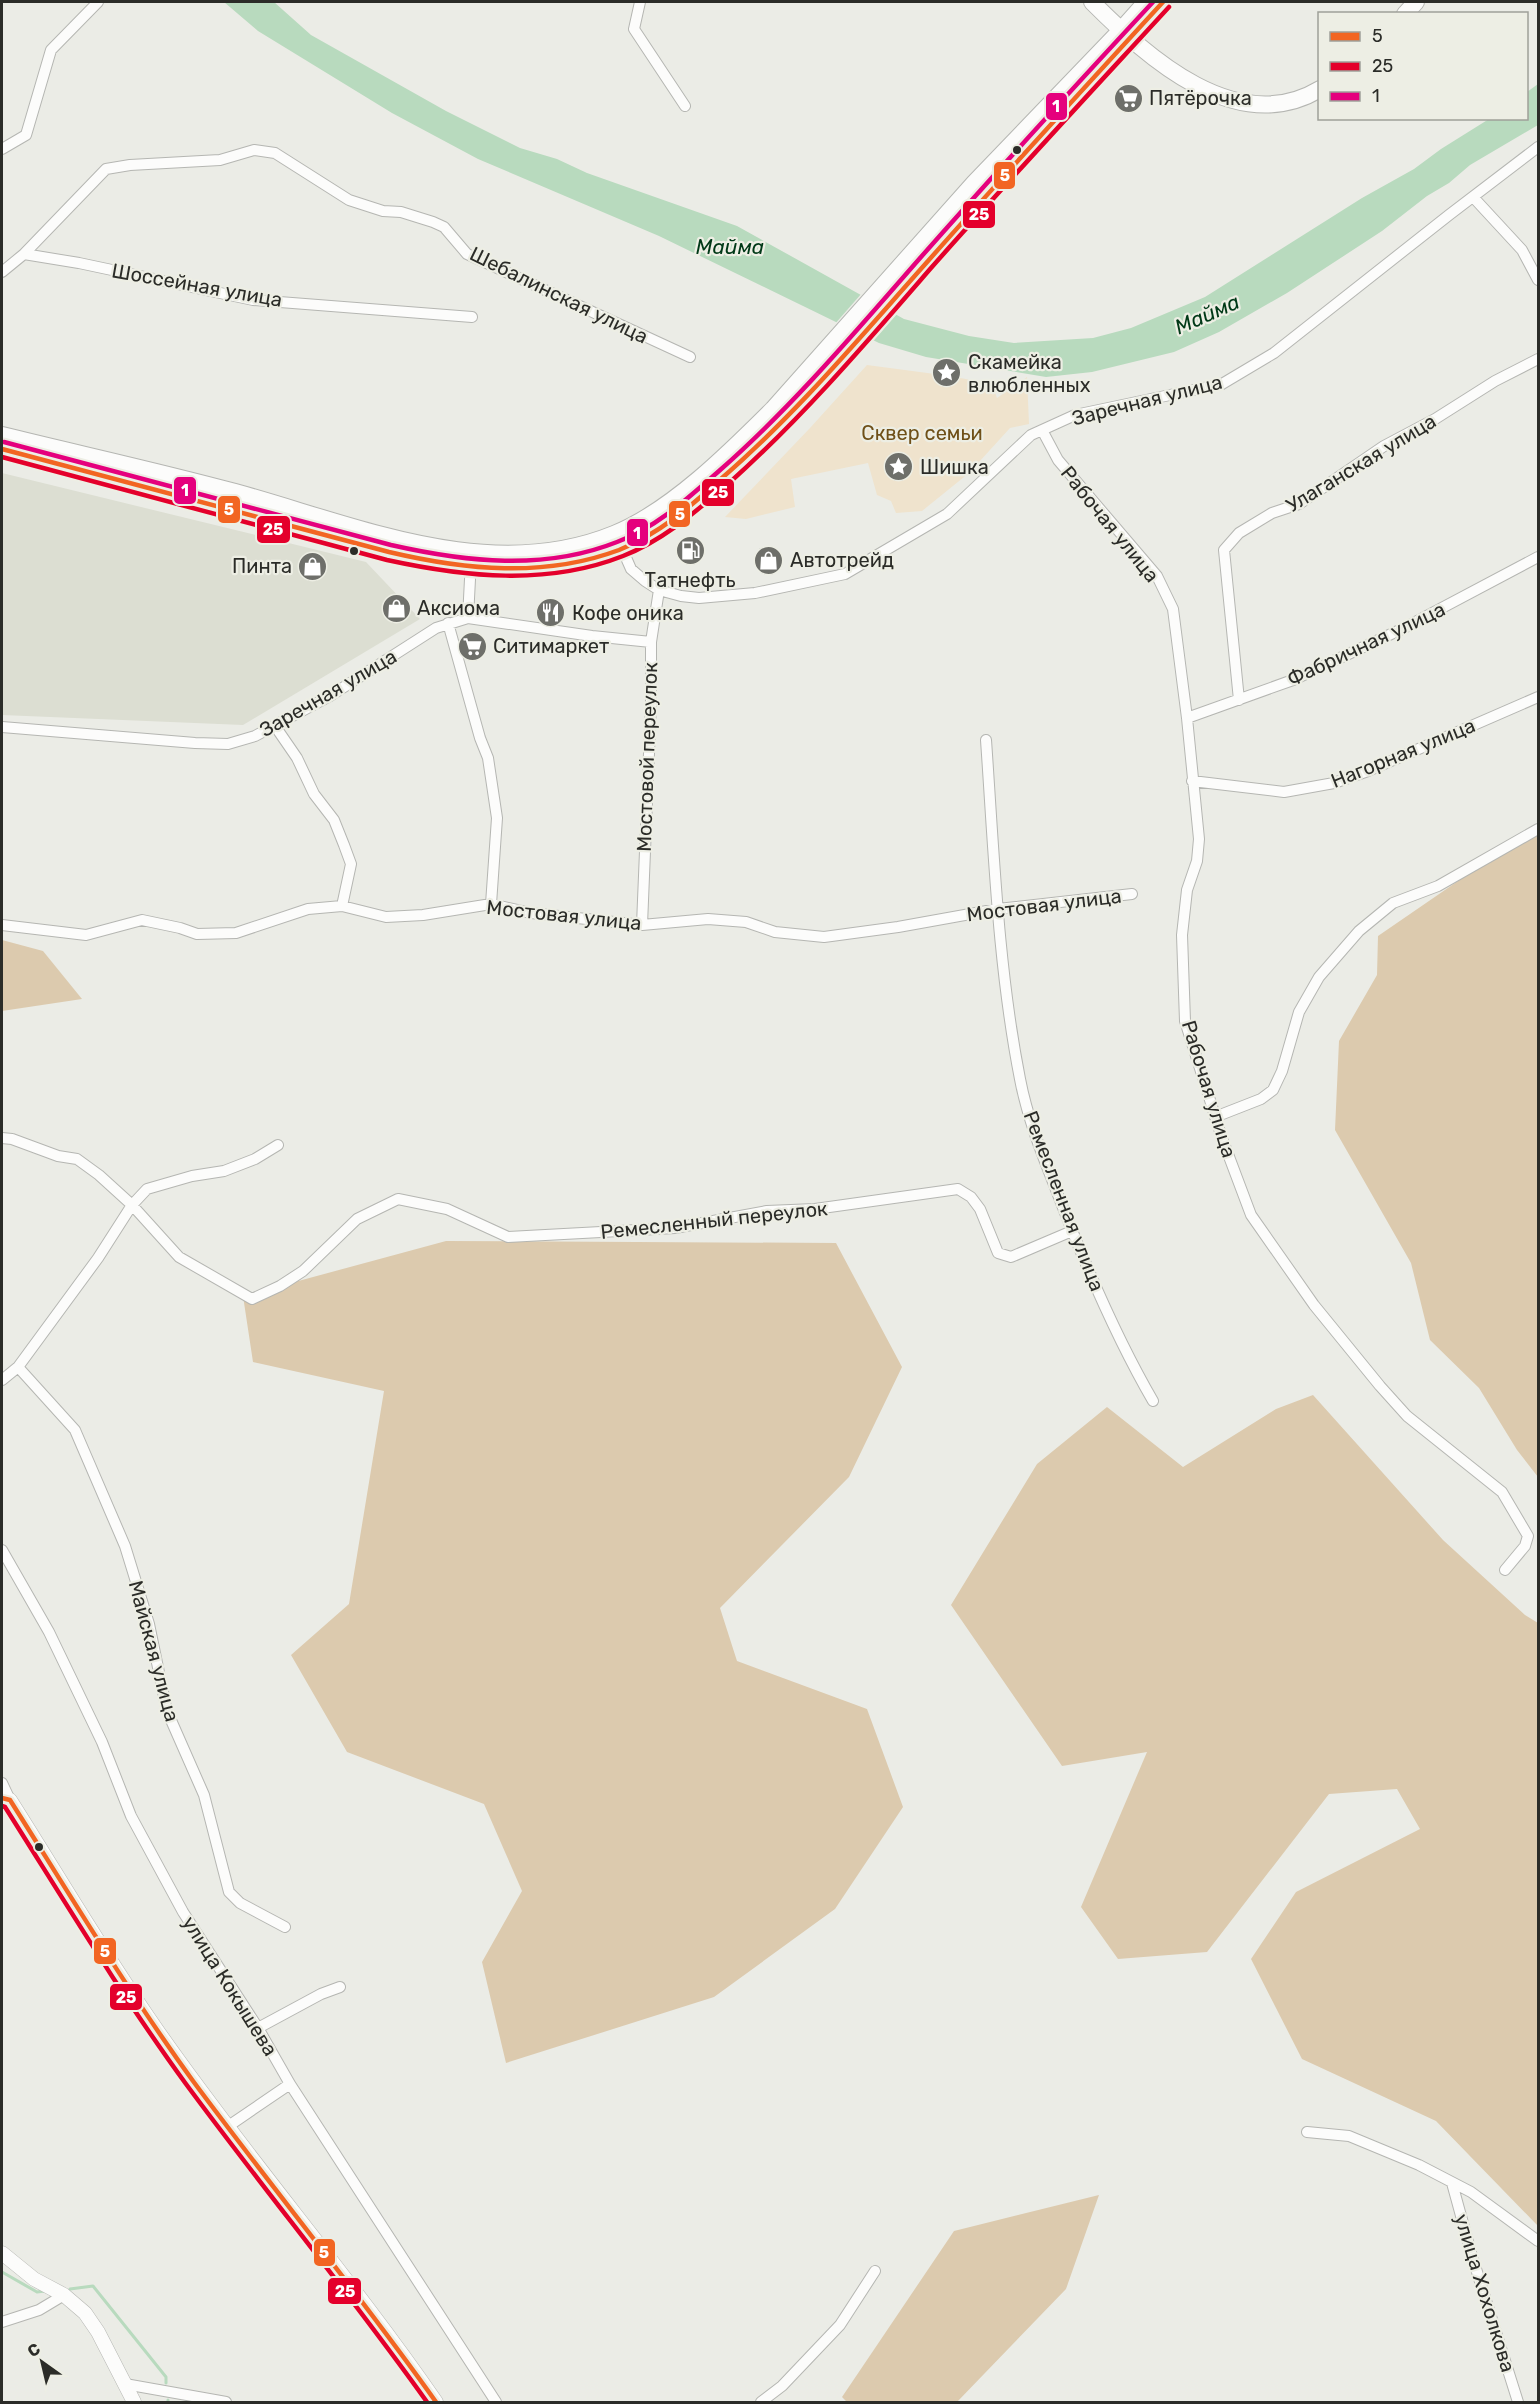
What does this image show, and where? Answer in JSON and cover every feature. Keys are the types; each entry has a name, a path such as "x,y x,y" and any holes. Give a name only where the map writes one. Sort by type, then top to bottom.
{"main road":[{"path":"1092,2 1195,86 1250,105 1286,102 1318,90"},
{"path":"1104,2 1128,31 1201,81 1247,98 1294,93 1318,82"},
{"path":"2,435 231,491 398,538 474,553 532,554 619,542 658,531 738,466 848,355 1128,31 1146,2"},
{"path":"2,449 411,558 458,566 504,569 537,568 574,563 619,542 732,449 773,409 1003,152 1128,31 1163,2"}],"street":[{"path":"2,149 26,135 51,50 98,2"},
{"path":"640,2 634,29 685,106"},
{"name":"Заречная улица","path":"659,590 681,596 717,597 755,593 844,574 947,514 1031,435 1075,415 1222,384 1274,353 1473,196 1539,147"},
{"name":"Шебалинская улица","path":"24,254 106,169 130,165 220,160 254,150 275,153 349,200 383,211 401,212 433,222 444,228 467,254 690,357"},
{"path":"1473,196 1522,250 1539,280"},
{"path":"2,272 24,254"},
{"name":"Шоссейная улица","path":"24,254 79,263 253,300 472,317"},
{"name":"Улаганская улица","path":"1239,700 1224,550 1239,533 1272,513 1299,504 1384,446 1435,419 1495,381 1539,359"},
{"name":"Рабочая улица","path":"1042,430 1058,460 1157,576 1173,609 1199,839 1197,861 1187,890 1182,935 1185,1021 1215,1117 1251,1215 1314,1305 1407,1416 1502,1492 1528,1536 1525,1546 1505,1570"},
{"path":"619,542 631,569 659,590"},
{"name":"Фабричная улица","path":"1187,718 1293,680 1404,628 1539,557"},
{"path":"470,579 468,618 651,642"},
{"name":"Мостовой переулок","path":"642,925 651,705 651,642 659,590"},
{"name":"Заречная улица","path":"2,727 228,744 255,736 275,726 330,696 410,644 448,623 468,618"},
{"path":"448,623 460,671 488,758 496,818 491,904"},
{"name":"Нагорная улица","path":"1192,781 1284,792 1334,783 1368,771 1539,697"},
{"path":"275,726 297,758 314,794 334,820 344,845 351,864 342,906"},
{"name":"Ремесленная улица","path":"986,740 1002,970 1020,1081 1033,1129 1072,1231 1133,1366 1153,1401"},
{"path":"1215,1117 1261,1099 1274,1090 1282,1071 1299,1012 1319,977 1359,931 1393,903 1438,886 1539,828"},
{"name":"Мостовая улица","path":"2,925 87,935 142,920 180,927 197,934 236,933 308,909 342,906 386,917 423,915 491,904 531,913 642,925 708,919 746,922 775,932 824,936 898,927 998,909 1132,894"},
{"path":"2,1138 12,1139 58,1156 77,1160 99,1175 132,1205"},
{"path":"2,1380 18,1366 98,1258 132,1205 147,1189 192,1176 224,1170 255,1159 278,1146"},
{"name":"Ремесленный переулок","path":"132,1205 179,1257 252,1299 280,1286 303,1271 357,1219 398,1199 447,1209 508,1237 675,1228 767,1211 825,1208 958,1189 971,1197 980,1209 998,1253 1011,1257 1072,1231"},
{"name":"Майская улица","path":"18,1366 75,1430 125,1546 149,1624 167,1711 204,1795 229,1892 240,1904 285,1928"},
{"name":"улица Кокышева","path":"2,1550 49,1632 102,1742 131,1816 183,1912 258,2028 290,2084 496,2403"},
{"path":"2,1783 6,1799 158,2032 227,2127 393,2340 436,2403"},
{"path":"258,2028 340,1987"},
{"path":"227,2127 290,2084"},
{"path":"1307,2132 1349,2136 1419,2165 1471,2192 1539,2241"},
{"name":"улица Хохолкова","path":"1452,2183 1472,2256 1518,2403"},
{"path":"2,2253 34,2279 64,2295 85,2313 98,2332 134,2403"},
{"path":"761,2403 782,2386 840,2325 875,2271"},
{"path":"2,2322 39,2310 64,2295"},
{"path":"125,2384 226,2403"}],"shaded area":[{"path":"2,473 366,562 420,619 243,725 2,715"},
{"path":"1538,832 1538,1477 1517,1450 1479,1388 1430,1340 1411,1263 1335,1130 1339,1041 1377,975 1378,936 1525,835"},
{"path":"2,940 43,951 82,999 2,1011"},
{"path":"446,1241 836,1243 902,1367 849,1477 720,1608 737,1661 867,1709 903,1807 835,1909 714,1997 506,2063 482,1962 522,1891 484,1804 347,1752 291,1655 349,1604 384,1391 253,1362 243,1296"},
{"path":"1313,1395 1443,1540 1525,1615 1538,1623 1538,2226 1436,2121 1302,2059 1251,1959 1296,1892 1420,1829 1397,1789 1329,1794 1207,1952 1118,1959 1081,1907 1147,1752 1062,1766 951,1605 1037,1464 1107,1407 1183,1467 1276,1409"},
{"path":"1099,2195 1066,2289 957,2402 847,2402 842,2397 954,2231"}],"green space":[{"name":"Сквер семьи","path":"867,365 992,384 997,398 1027,377 1029,424 1010,428 969,473 922,511 896,513 891,501 877,495 868,463 791,479 795,507 746,519 725,517 810,428"}],"water":[{"name":"Майма","path":"224,2 274,2 311,35 446,111 520,148 557,159 587,173 737,226 904,319 969,336 1014,343 1093,338 1131,328 1205,297 1362,198 1414,169 1487,120 1528,120 1528,91 1538,84 1538,125 1470,165 1449,183 1427,196 1382,231 1287,293 1219,332 1174,352 1092,372 1046,377 926,357 879,343 659,236 478,159 392,113 258,31"}],"pier":[{"path":"862,293 898,312 871,343 834,325"}],"waterway":[{"path":"2,2272 37,2292 45,2291"},
{"path":"70,2289 93,2286 166,2377 166,2383"}],"transit line":[{"name":"1","path":"4,442 391,545 448,556 505,561 533,560 561,557 617,542 645,529 671,511 773,421 1153,2"},
{"name":"5","path":"2,449 389,552 446,563 475,567 533,568 591,559 619,550 661,528 686,509 777,427 1163,2"},
{"name":"25","path":"2,457 387,560 446,571 506,576 535,575 565,572 623,556 666,534 691,515 782,433 1169,7"},
{"name":"5","path":"2,1798 10,1800 122,1977 193,2081 436,2402"},
{"name":"25","path":"2,1806 5,1807 93,1947 186,2084 427,2402"}],"place":[{"name":"Пятёрочка","path":"1128,98"},
{"name":"Скамейка влюбленных","path":"947,373"},
{"name":"Шишка","path":"899,467"},
{"name":"Татнефть","path":"690,550"},
{"name":"Автотрейд","path":"769,560"},
{"name":"Пинта","path":"313,566"},
{"name":"Аксиома","path":"396,608"},
{"name":"Кофе оника","path":"551,613"},
{"name":"Ситимаркет","path":"472,646"}]}
